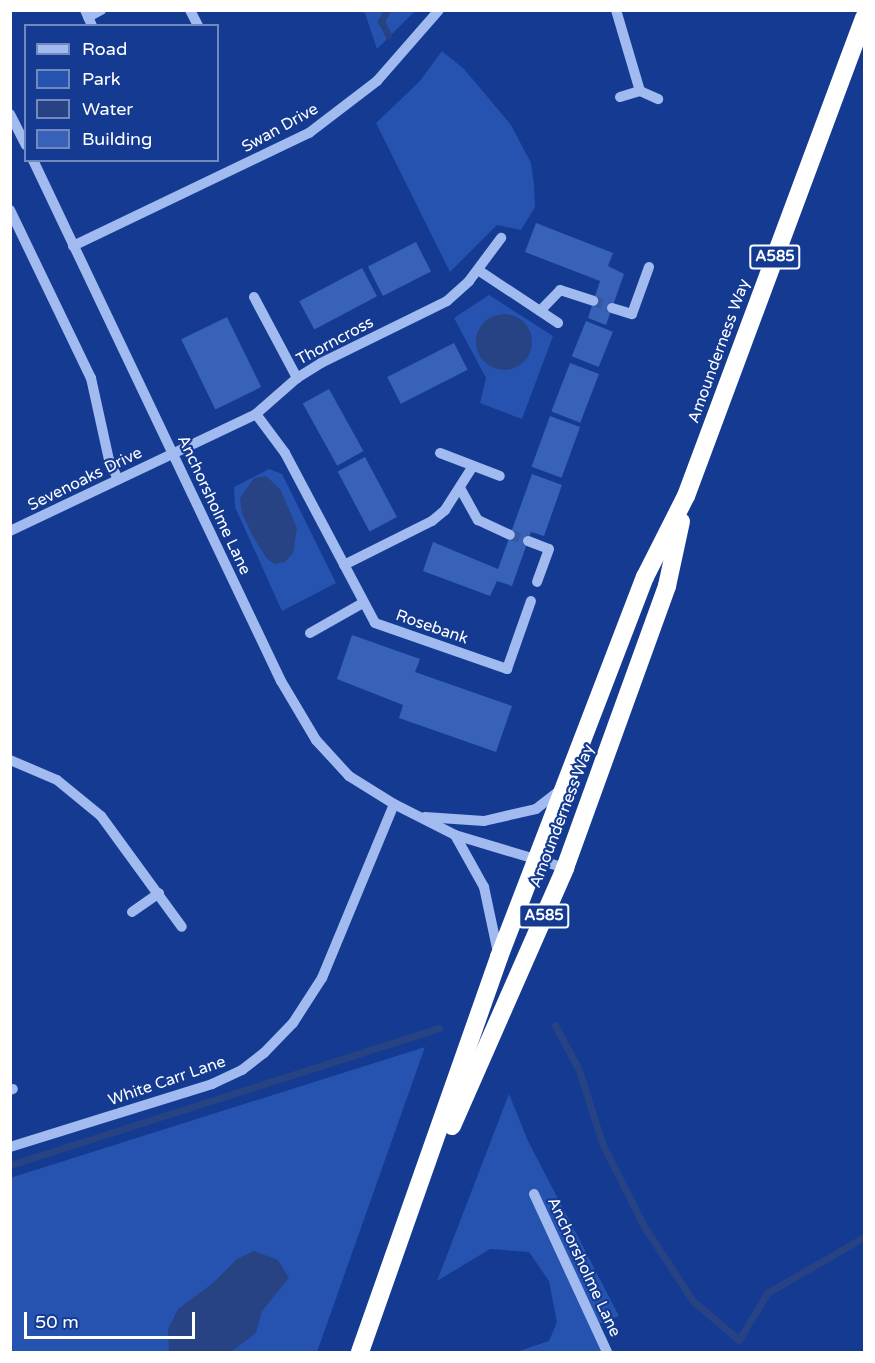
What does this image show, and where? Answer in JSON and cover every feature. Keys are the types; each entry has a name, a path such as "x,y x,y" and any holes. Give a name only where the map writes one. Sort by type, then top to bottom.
{"highway":[{"name":"Amounderness Way","path":"360,1353 402,1239 499,957 568,783 645,577 686,496 864,18"},
{"name":"Amounderness Way","path":"402,1239 565,868 667,586 686,496"}],"street":[{"path":"89,18 101,10"},
{"path":"190,10 197,24"},
{"name":"Swan Drive","path":"73,246 309,132 377,81 439,10"},
{"path":"616,10 640,91"},
{"path":"620,97 640,91 658,99"},
{"path":"10,114 24,142"},
{"name":"Anchorsholme Lane","path":"34,162 296,709 316,740 349,777 394,804 455,835 565,868"},
{"path":"10,210 91,378 109,460 118,479"},
{"name":"Thorncross","path":"173,454 256,414 297,378 447,301 477,270 501,238"},
{"path":"612,308 632,314 649,267"},
{"path":"477,270 558,323"},
{"path":"540,311 560,290 593,301"},
{"path":"254,297 297,378"},
{"name":"Rosebank","path":"256,414 285,453 375,623 507,669 531,601"},
{"path":"440,453 501,476"},
{"name":"Sevenoaks Drive","path":"10,531 173,454"},
{"path":"344,565 432,521 445,510 473,466"},
{"path":"460,488 478,520 510,535"},
{"path":"528,541 549,549 537,582"},
{"path":"310,633 363,603"},
{"path":"10,760 57,780 85,800 117,833 182,927"},
{"name":"Anchorsholme Lane","path":"422,817 484,821 536,809 568,783"},
{"name":"White Carr Lane","path":"10,1147 212,1084 242,1070 264,1053 293,1023 322,978 394,804"},
{"path":"455,835 484,887 499,957"},
{"path":"132,912 159,893"},
{"name":"Anchorsholme Lane","path":"534,1194 607,1353"}],"green space":[{"path":"415,10 377,49 365,13 360,11"},
{"path":"442,51 464,69 511,125 531,163 535,207 521,230 497,225 450,272 376,123 420,81"},
{"path":"489,295 553,336 522,419 480,403 486,378 454,318"},
{"path":"269,469 282,474 336,583 282,611 235,507 234,487"},
{"path":"425,1047 317,1352 11,1352 10,1178"},
{"path":"509,1094 528,1141 619,1316 594,1326 607,1352 516,1352 549,1341 557,1322 549,1281 529,1252 490,1249 437,1281"}],"water":[{"path":"498,314 510,314 520,318 528,326 532,342 528,358 520,366 510,370 498,370 488,366 480,358 476,348 476,336 480,326 488,318"},
{"path":"266,476 280,489 297,528 293,553 285,562 275,564 267,559 254,538 242,514 240,498 254,478"},
{"path":"254,1251 278,1260 289,1278 262,1311 256,1333 231,1352 169,1352 168,1329 178,1309 213,1283 237,1259"}],"building":[{"path":"536,223 613,253 608,266 624,274 606,325 588,318 600,281 525,252"},
{"path":"416,242 431,271 383,296 368,267"},
{"path":"362,268 377,296 314,330 299,301"},
{"path":"227,317 261,387 215,409 181,339"},
{"path":"586,321 613,332 599,367 572,356"},
{"path":"454,343 468,370 401,404 387,377"},
{"path":"570,363 599,374 580,423 551,412"},
{"path":"329,389 363,451 337,466 303,404"},
{"path":"550,416 580,427 562,478 532,467"},
{"path":"365,457 397,517 370,532 338,472"},
{"path":"532,474 562,485 544,536 531,532 512,586 497,581 490,596 423,571 433,542 498,569"},
{"path":"352,635 420,659 415,672 512,706 496,752 399,718 403,705 337,679"}],"waterway":[{"path":"387,10 381,21 388,35"},
{"path":"555,1025 579,1070 602,1143 645,1228 693,1301 739,1340 767,1293 864,1237"},
{"path":"10,1165 439,1028"}],"tunnel":[{"path":"593,301 612,308"},
{"path":"510,535 528,541"}]}
